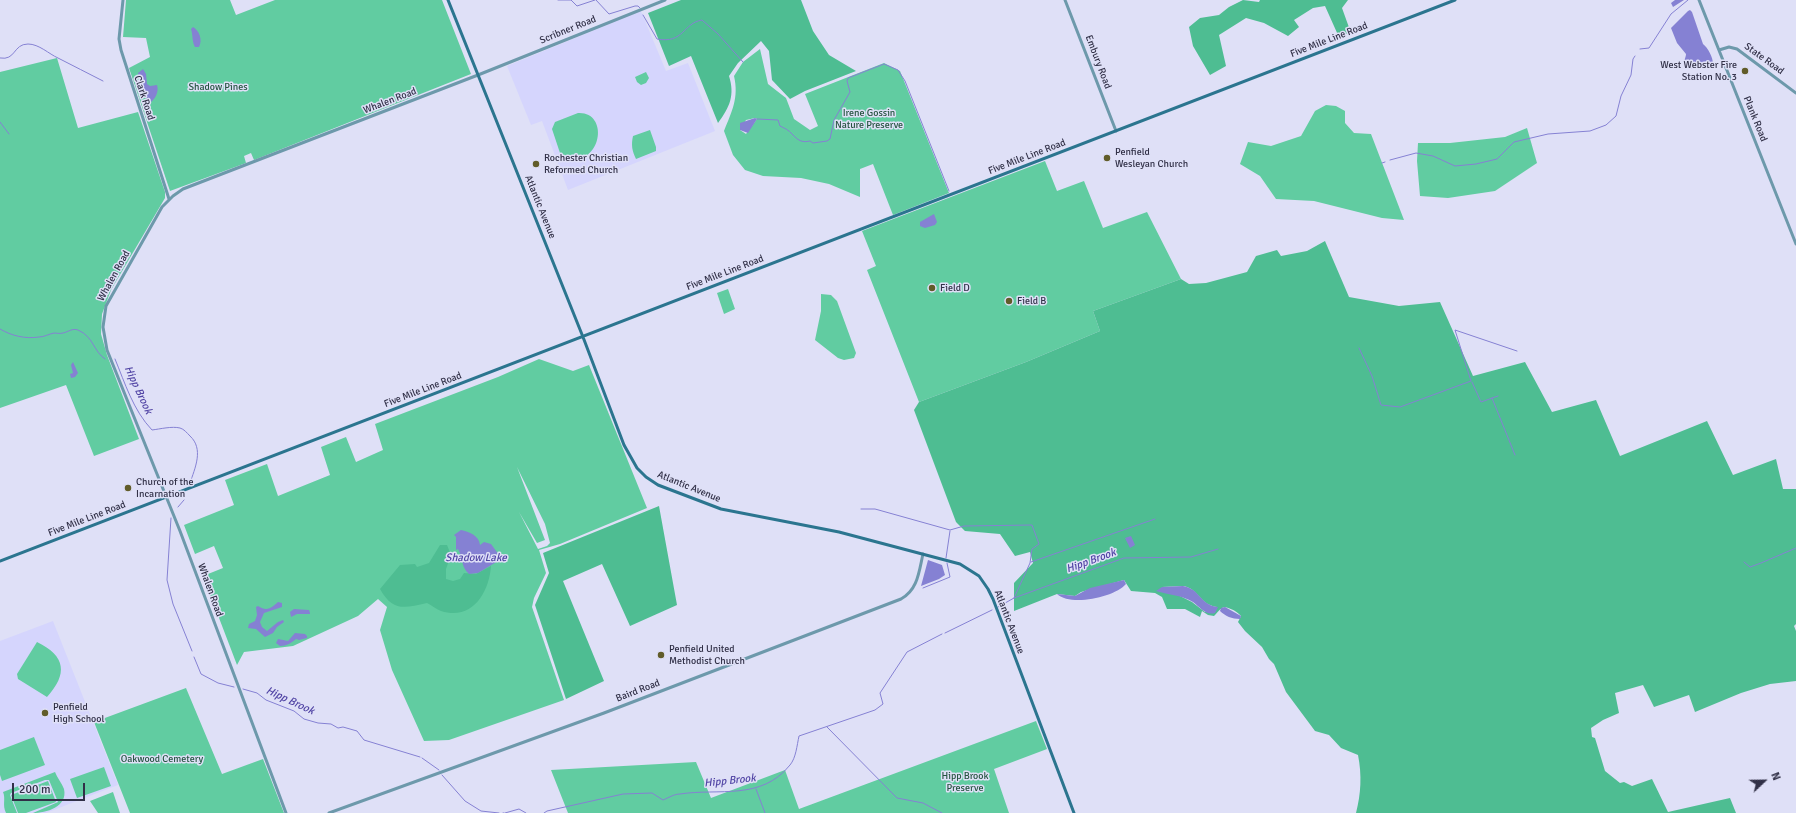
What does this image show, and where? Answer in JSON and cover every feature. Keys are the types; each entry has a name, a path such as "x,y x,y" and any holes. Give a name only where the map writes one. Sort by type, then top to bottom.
{"main road":[{"name":"Atlantic Avenue","path":"448,0 583,337 628,454 637,468 650,480 669,490 727,511 839,532 966,566 979,576 988,589 1074,813"},
{"name":"Five Mile Line Road","path":"0,561 1455,0"}],"street":[{"name":"Clark Road","path":"123,0 120,47 169,199"},
{"name":"Scribner Road","path":"478,75 665,0"},
{"name":"Embury Road","path":"1065,0 1116,131"},
{"name":"Plank Road","path":"1699,0 1796,244"},
{"name":"State Road","path":"1719,50 1729,47 1737,49 1796,93"},
{"name":"Whalen Road","path":"286,813 166,497 107,350 103,327 104,315 109,300 162,207 169,199 187,187 478,75"},
{"name":"Baird Road","path":"329,813 604,713 901,600 911,592 914,586 924,554"}],"shaded area":[{"path":"641,11 666,71 688,63 715,131 568,190 542,121 531,125 507,66"},
{"name":"Penfield High School","path":"53,621 118,785 46,813 0,813 0,641"}],"green space":[{"name":"Shadow Pines","path":"126,0 230,0 236,15 275,0 442,0 471,74 254,160 251,153 244,156 246,163 170,191 129,68 150,57 146,38 123,37"},
{"path":"681,0 801,0 813,31 829,55 856,71 805,91 790,99 772,80 769,51 761,41 738,63 729,76 732,89 730,101 726,112 718,123 691,56 669,66 648,13"},
{"path":"1243,0 1259,2 1260,0 1348,0 1342,8 1351,33 1338,35 1325,6 1313,8 1294,20 1299,27 1288,36 1264,23 1246,18 1219,35 1226,66 1210,75 1193,46 1189,27 1200,18 1219,15 1229,7"},
{"name":"Irene Gossin Nature Preserve","path":"760,49 768,84 786,98 794,119 810,130 818,126 805,94 884,63 900,71 949,193 893,215 873,164 860,169 860,197 829,184 801,178 763,176 745,170 733,155 724,131 734,104 736,91 734,76 743,62","holes":["757,119 746,134 740,130 746,120"]},
{"path":"57,58 78,128 138,112 165,192 165,198 111,290 102,314 101,334 107,355 139,439 94,456 66,385 0,408 0,72"},
{"path":"646,72 649,78 646,83 641,85 637,82 635,77"},
{"path":"1326,105 1336,106 1345,111 1345,123 1354,133 1371,134 1404,220 1382,218 1314,201 1276,199 1260,176 1240,164 1248,142 1271,146 1301,136 1315,111"},
{"path":"578,113 588,115 595,121 598,129 594,148 586,156 576,160 562,159 552,129 555,122"},
{"path":"1527,128 1537,163 1495,191 1448,198 1420,196 1417,161 1418,143 1450,143 1505,137"},
{"path":"650,130 656,151 636,159 632,148 633,136"},
{"path":"1045,161 1057,191 1084,181 1103,228 1147,212 1181,279 1093,311 1100,331 1026,362 919,402 867,270 876,266 862,231"},
{"path":"1325,241 1349,297 1399,306 1440,302 1473,376 1525,362 1552,412 1596,400 1620,456 1707,421 1733,475 1776,459 1783,489 1796,489 1796,624 1794,626 1796,631 1796,681 1770,684 1741,693 1695,712 1689,695 1654,707 1643,685 1615,693 1619,713 1603,720 1591,728 1592,737 1595,738 1605,771 1620,783 1624,782 1632,786 1652,779 1668,812 1730,798 1736,813 1356,813 1360,784 1358,755 1341,748 1329,735 1315,731 1286,692 1274,664 1269,659 1262,647 1238,622 1241,616 1235,611 1224,607 1214,616 1208,615 1202,611 1200,617 1185,609 1167,609 1162,597 1155,593 1131,591 1124,580 1081,592 1075,596 1057,594 1014,611 1014,583 1033,563 1030,552 1015,556 1000,534 965,531 956,522 914,410 919,402 1026,362 1100,331 1093,311 1181,279 1189,284 1206,283 1247,272 1256,256 1277,250 1281,256 1307,251","holes":["1162,587 1188,587 1211,606 1217,607 1205,612 1192,602"]},
{"path":"728,289 735,309 724,314 717,293"},
{"path":"821,294 831,295 837,301 856,353 854,358 844,360 838,358 815,340 821,311"},
{"path":"539,359 573,371 589,365 647,508 560,544 539,550 546,573 534,598 532,607 564,700 449,740 424,741 392,670 380,630 387,607 378,599 358,616 293,646 244,652 237,665 203,576 223,568 214,546 195,554 184,525 234,505 225,480 267,464 278,496 330,475 321,447 346,437 356,462 383,450 375,424 498,377","holes":["517,467 545,524 550,543 547,546 538,549 519,512 537,543 545,540"]},
{"path":"659,506 677,605 630,626 602,564 563,581 604,681 566,699 535,605 549,573 543,553"},
{"path":"440,545 447,545 451,555 446,569 446,579 453,581 460,579 464,573 476,574 491,566 487,586 477,602 462,612 452,613 441,611 427,603 405,607 395,605 390,602 380,589 400,565 415,564 417,567 429,563"},
{"path":"37,642 47,647 54,653 61,666 61,673 58,681 54,689 47,697 18,679 17,674"},
{"name":"Oakwood Cemetery","path":"186,688 222,774 263,759 284,813 130,813 94,722"},
{"name":"Hipp Brook Preserve","path":"1036,721 1047,749 994,769 1009,813 568,813 551,770 696,762 711,798 785,770 799,809"},
{"path":"34,737 45,765 2,781 0,775 0,750"},
{"path":"104,767 111,786 77,798 70,779"},
{"path":"55,772 64,789 63,800 59,805 44,812 33,813 58,802 49,780 45,780 11,793 10,795 17,813 6,813 3,792"},
{"path":"48,781 56,802 26,813 18,813 11,795"},
{"path":"113,792 120,813 98,813 90,801"}],"water":[{"path":"1675,0 1684,0 1673,7 1671,3"},
{"path":"1690,10 1692,12 1703,44 1710,53 1713,64 1689,69 1686,68 1684,64 1686,54 1677,43 1671,28"},
{"path":"193,27 197,30 200,36 201,41 199,47 195,47 193,43 191,29"},
{"path":"143,69 146,74 147,84 150,86 157,85 157,94 151,102 146,100 147,95 142,93 138,73"},
{"path":"755,118 757,119 748,133 740,130 740,123"},
{"path":"934,214 937,222 935,225 925,228 920,226 920,222"},
{"path":"73,362 78,373 75,377 71,378 70,374 73,373 71,365"},
{"name":"Shadow Lake","path":"461,530 476,536 480,545 484,542 491,544 499,555 498,561 478,573 469,574 463,565 460,552 458,549 456,550 456,537 454,535"},
{"path":"1131,536 1135,545 1130,548 1125,538"},
{"path":"928,560 942,565 945,575 921,586"},
{"path":"1124,580 1126,584 1120,589 1113,593 1093,599 1072,600 1057,594 1075,596 1090,588"},
{"path":"1183,586 1193,590 1203,600 1212,606 1218,607 1215,613 1212,614 1206,612 1193,602 1184,598 1156,591 1162,587"},
{"path":"278,602 282,603 282,607 264,613 260,622 262,627 267,631 283,620 284,622 277,627 273,633 265,637 256,629 248,628 249,624 255,621 257,615 256,607 258,606 266,609"},
{"path":"1225,607 1241,616 1240,619 1231,618 1222,613 1220,611 1221,608"},
{"path":"294,609 309,610 310,614 297,614 291,617 290,612"},
{"path":"295,633 305,634 307,638 299,640 296,639 289,644 282,646 276,643 278,639 288,641"}],"waterway":[{"path":"558,0 571,0 577,6 595,0"},
{"path":"596,0 609,14 635,6 640,8"},
{"path":"1640,49 1649,48 1671,14 1688,0"},
{"path":"643,15 657,39 666,40 673,39 691,25 702,20 718,34 743,62"},
{"path":"0,58 9,57 23,45 32,44 103,81"},
{"path":"1390,160 1416,153 1433,156 1455,166 1476,164 1497,159 1514,142 1548,134 1590,131 1606,125 1616,116 1621,96 1631,75 1633,59 1635,56"},
{"path":"757,119 778,120 780,126 788,130 796,138 802,141 810,141 813,143 827,141 830,139 834,120 850,92 847,81 848,78 884,64 898,70 905,81 949,191"},
{"path":"0,122 9,134"},
{"name":"Hipp Brook","path":"0,329 14,335 29,338 78,330 87,336 101,356 105,359"},
{"path":"1359,348 1372,376 1381,405 1400,407 1471,381 1455,330 1517,351"},
{"name":"Hipp Brook","path":"115,359 135,405 145,422 152,430 177,427 183,429 194,441 197,447 197,459 190,483"},
{"path":"1472,382 1481,402 1498,396"},
{"path":"1492,398 1515,455"},
{"name":"Hipp Brook","path":"178,507 184,500"},
{"path":"861,509 875,509 950,530 964,526 1032,525 1039,544 1032,549 1030,563 1014,598"},
{"name":"Hipp Brook","path":"171,518 167,580 173,604 192,651"},
{"path":"1031,562 1155,519"},
{"path":"946,558 950,531"},
{"path":"1744,562 1750,567 1796,548"},
{"name":"Hipp Brook","path":"998,607 1014,598 1124,558 1191,557 1218,549"},
{"path":"923,588 950,577 947,563"},
{"name":"Hipp Brook","path":"945,633 992,610"},
{"name":"Hipp Brook","path":"544,813 547,811 623,794 652,793 663,800 678,794 739,791 766,784 779,776 790,765 794,759 799,736 875,710 883,704 880,693 907,652 942,634"},
{"name":"Hipp Brook","path":"194,657 201,674 218,683 234,687"},
{"name":"Hipp Brook","path":"243,689 257,693 266,700 294,711 304,719 318,723 331,724 338,728 343,727 357,731 364,740 420,757"},
{"path":"827,727 897,798 923,803 942,813"},
{"name":"Hipp Brook","path":"422,758 439,770"},
{"name":"Hipp Brook","path":"442,775 465,801 481,811 499,813"},
{"path":"756,789 765,813"},
{"name":"Hipp Brook","path":"505,813 519,809 526,813"}],"place":[{"name":"West Webster Fire Station No. 3","path":"1745,71"},
{"name":"Penfield Wesleyan Church","path":"1107,158"},
{"name":"Rochester Christian Reformed Church","path":"536,164"},
{"name":"Field D","path":"932,288"},
{"name":"Field B","path":"1009,301"},
{"name":"Church of the Incarnation","path":"128,488"},
{"name":"Penfield United Methodist Church","path":"661,655"},
{"name":"Penfield High School","path":"45,713"}]}
